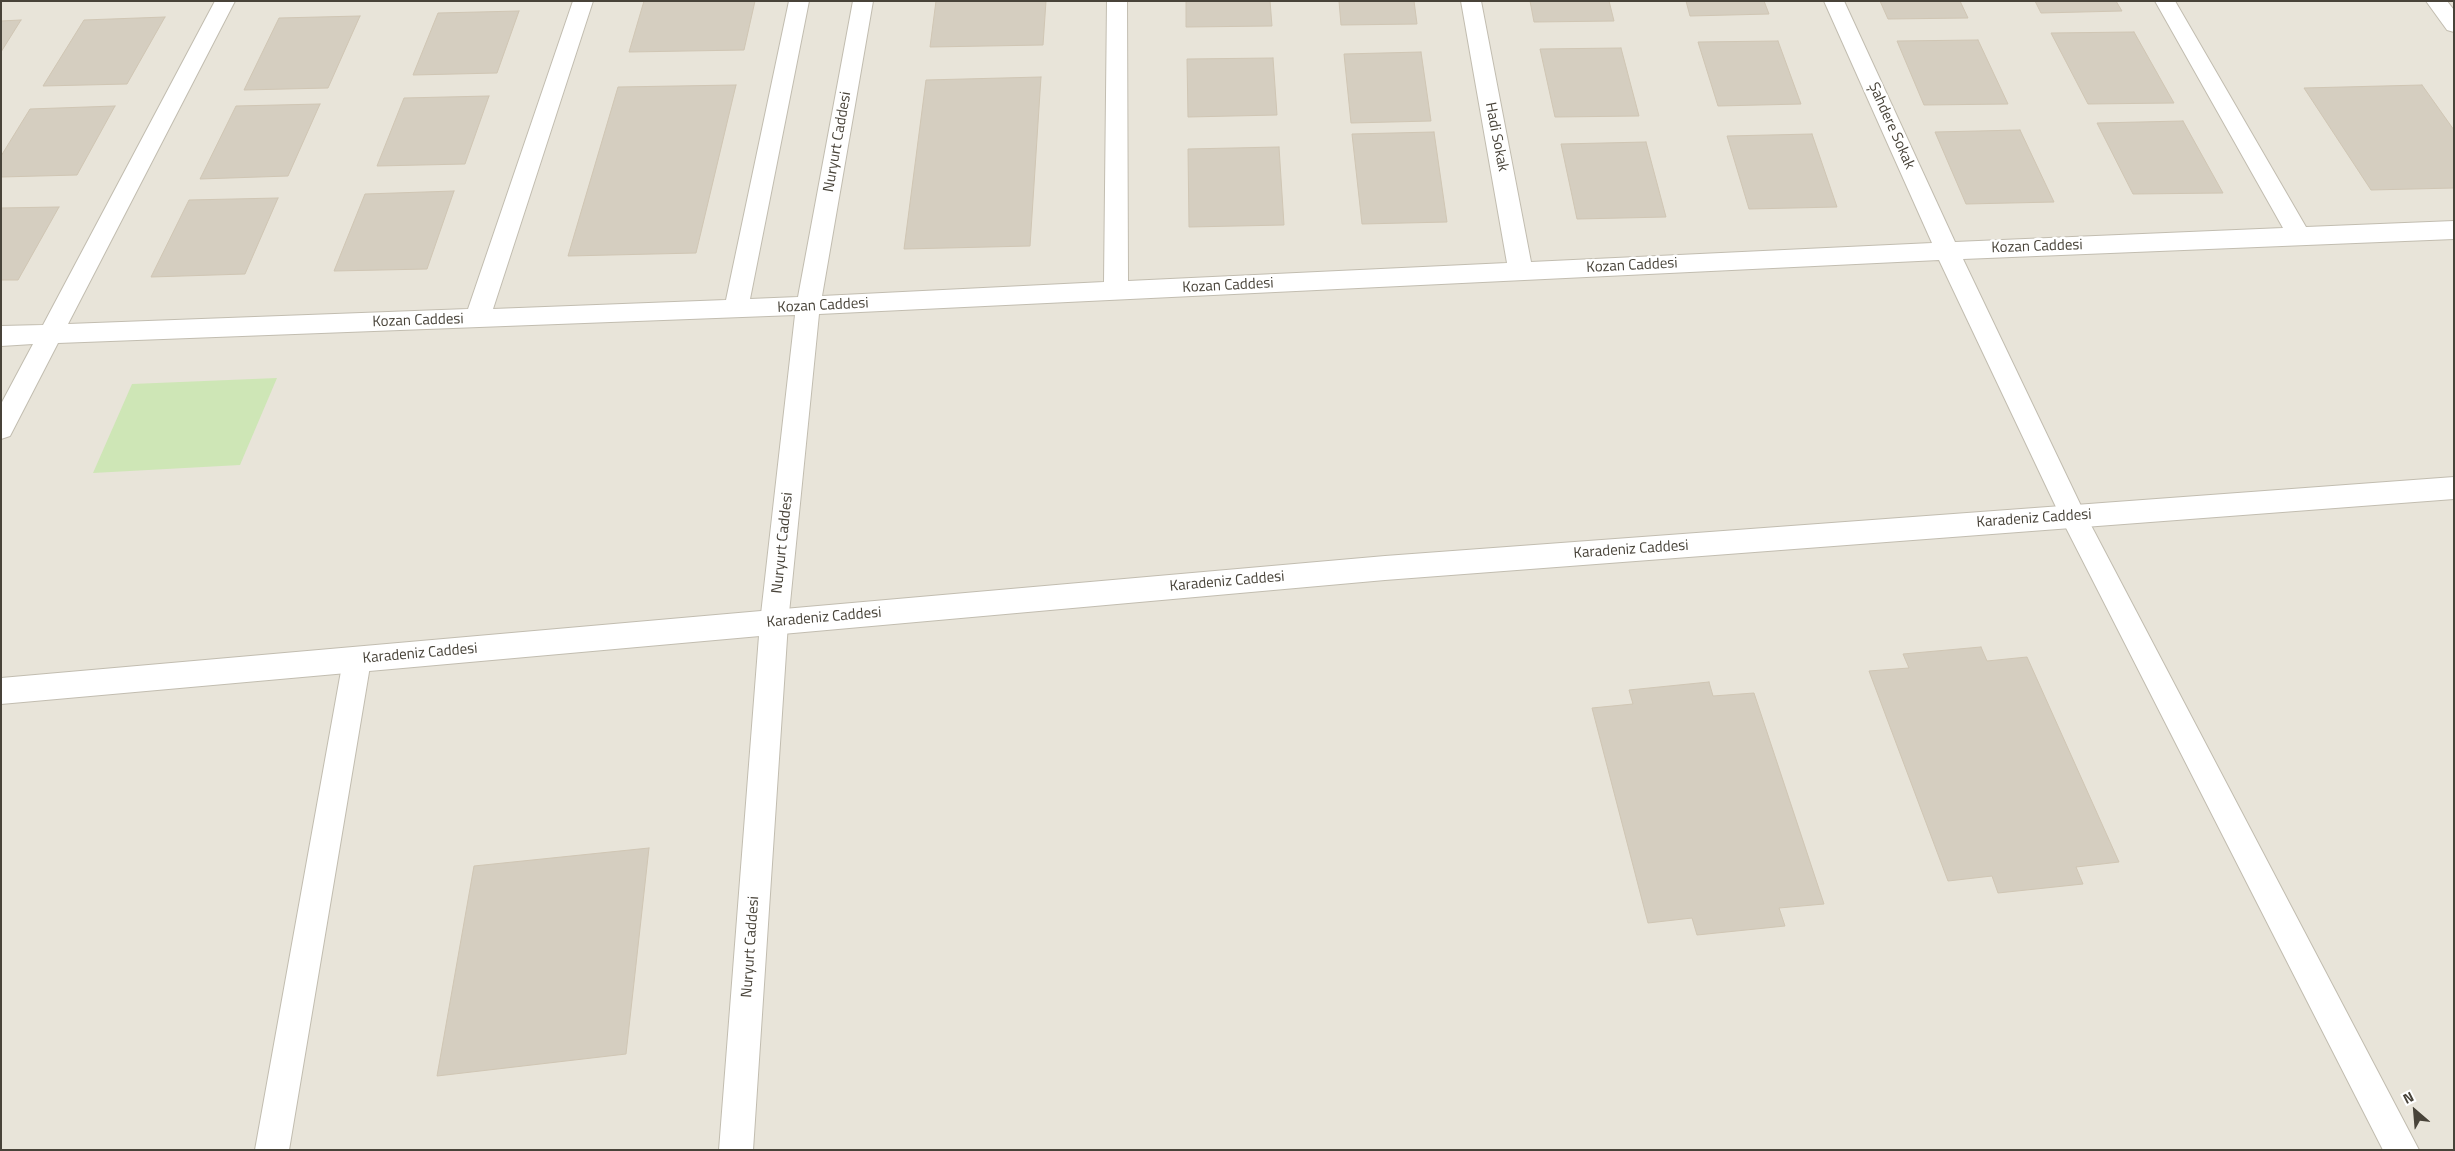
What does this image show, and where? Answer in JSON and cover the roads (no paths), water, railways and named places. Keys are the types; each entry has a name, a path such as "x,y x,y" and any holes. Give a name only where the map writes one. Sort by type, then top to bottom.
{"street":[{"path":"1,429 225,1"},
{"path":"478,318 583,1"},
{"path":"736,310 798,1"},
{"name":"Nuryurt Caddesi","path":"736,1150 774,623 808,306 863,1"},
{"path":"1116,292 1117,1"},
{"name":"Hadi Sokak","path":"1471,1 1521,272"},
{"name":"Şahdere Sokak","path":"1834,1 1947,251 2073,516 2402,1150"},
{"path":"2166,1 2300,237"},
{"path":"2436,1 2454,25"},
{"name":"Kozan Caddesi","path":"1,336 736,310 1947,251 2454,230"},
{"name":"Karadeniz Caddesi","path":"1,691 1385,568 2454,488"},
{"path":"272,1150 358,660"}]}
